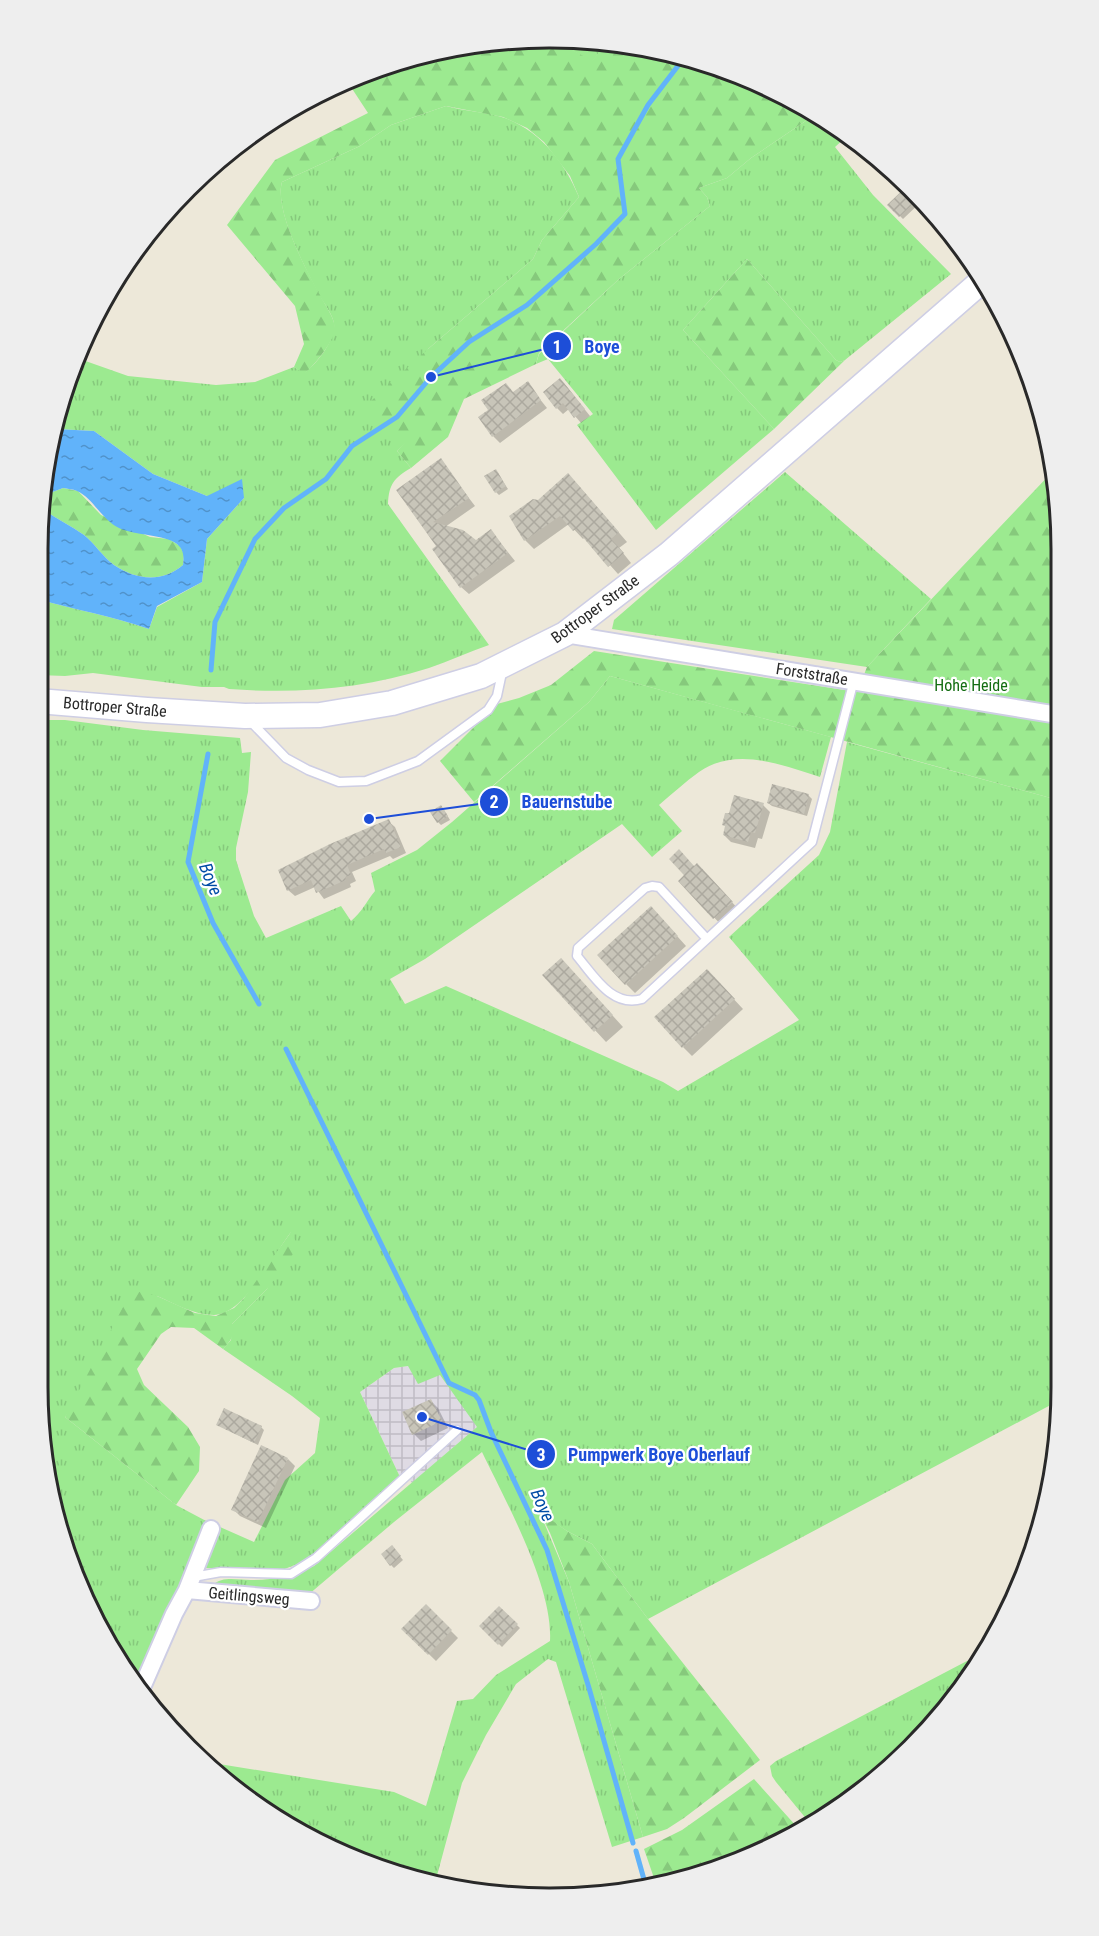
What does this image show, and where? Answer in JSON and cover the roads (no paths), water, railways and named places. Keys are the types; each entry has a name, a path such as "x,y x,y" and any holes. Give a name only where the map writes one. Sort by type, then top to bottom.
{"main road":[{"name":"Bottroper Straße","path":"48,701 245,716 320,715 392,703 481,676 565,634 669,554 976,286"}],"street":[{"name":"Forststraße","path":"565,634 1051,714"},
{"name":"Geitlingsweg","path":"145,1681 174,1614 190,1584 211,1529"},
{"name":"Geitlingsweg","path":"190,1584 311,1601"}],"lane":[{"path":"245,716 286,758 308,770 339,782 366,781 418,761 488,710 497,696 504,665"},
{"path":"707,939 659,887 652,886 645,888 578,948 577,956 612,995 623,1001 632,1002 642,999 707,939 812,842 854,680"},
{"path":"190,1584 221,1572 291,1574 316,1558 457,1431"}],"water":[{"path":"63,429 94,431 153,474 207,496 242,479 244,498 207,539 202,582 157,606 149,629 48,602 49,513 84,535 114,565 131,574 149,577 166,575 183,565 183,554 177,544 165,538 119,528 83,494 75,490 63,488 51,493"}],"waterway":[{"name":"Boye","path":"211,670 215,622 255,539 284,508 326,479 352,446 397,417 431,377 469,342 527,305 596,244 625,214 618,159 648,105 679,65"},
{"name":"Boye","path":"208,754 188,862 213,923 259,1004"},
{"name":"Boye","path":"286,1049 449,1383 475,1395 479,1400 491,1432 547,1550 633,1843"},
{"name":"Boye","path":"636,1851 644,1879"}],"place":[{"name":"Boye","path":"431,377"},
{"name":"Bauernstube","path":"369,819"},
{"name":"Pumpwerk Boye Oberlauf","path":"422,1417"}],"park label":[{"name":"Hohe Heide","path":"971,685"}]}
